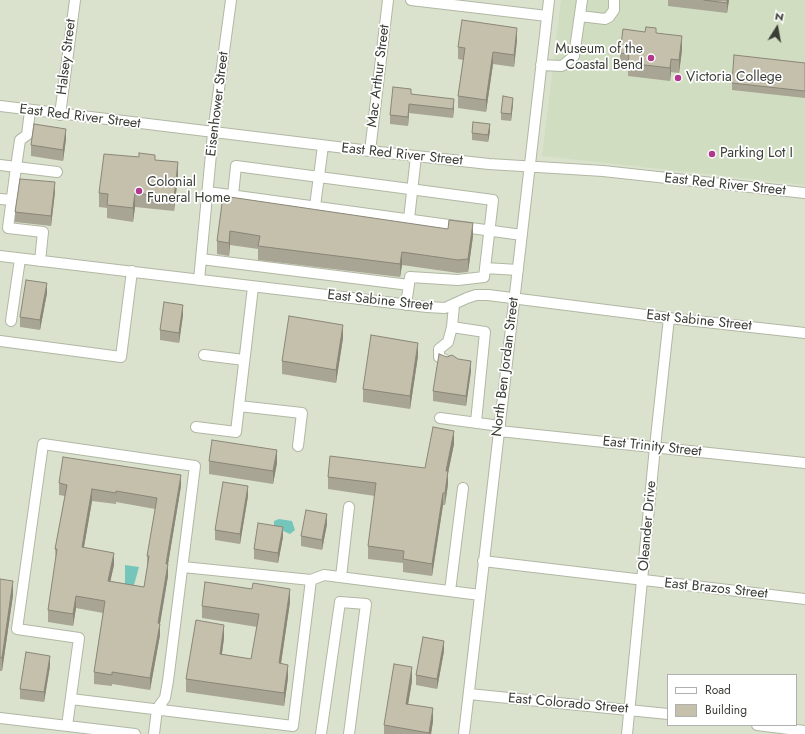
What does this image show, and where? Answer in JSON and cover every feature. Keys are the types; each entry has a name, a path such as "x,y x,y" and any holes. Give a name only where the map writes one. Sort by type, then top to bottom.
{"street":[{"name":"Halsey Street","path":"60,115 75,0"},
{"name":"Eisenhower Street","path":"199,280 213,133 231,0"},
{"name":"Mac Arthur Street","path":"370,151 388,0"},
{"path":"411,0 547,16"},
{"name":"North Ben Jordan Street","path":"464,734 549,0"},
{"path":"541,65 562,66 574,56 582,0"},
{"path":"580,16 605,19 609,17 614,10 614,0"},
{"name":"East Red River Street","path":"0,106 60,115 489,164 610,172 805,193"},
{"path":"30,111 28,135 20,140 8,228 43,232 40,261"},
{"path":"315,206 323,146"},
{"path":"409,219 416,156"},
{"path":"0,165 57,172"},
{"path":"233,195 236,166 493,200 484,277 458,280 410,277 406,305"},
{"path":"208,192 522,235"},
{"path":"0,199 12,200"},
{"name":"East Sabine Street","path":"0,256 406,305 445,308 476,295 805,333"},
{"path":"11,321 20,259"},
{"path":"201,259 409,285"},
{"path":"485,268 518,270"},
{"path":"0,341 121,357 132,272"},
{"path":"196,427 236,432 253,287"},
{"path":"447,361 439,357 439,349 448,342 452,328 454,305"},
{"name":"Oleander Drive","path":"627,734 669,318"},
{"path":"452,328 485,332 478,365 476,422"},
{"path":"204,355 244,360"},
{"path":"239,406 302,413 298,446"},
{"name":"East Trinity Street","path":"440,418 476,422 499,428 805,463"},
{"path":"67,726 79,638 17,629 43,444 195,466 168,681 164,698 157,709 154,734"},
{"path":"450,591 463,488"},
{"path":"341,577 349,507"},
{"name":"East Brazos Street","path":"483,561 805,599"},
{"path":"183,567 311,580 324,575 480,595"},
{"path":"71,699 157,709 292,730 311,580"},
{"path":"321,734 340,602 366,604 349,734"},
{"name":"East Colorado Street","path":"469,694 667,714"},
{"path":"0,718 135,734"},
{"path":"765,726 805,731"}],"shaded area":[{"name":"Victoria College","path":"561,0 805,0 805,185 542,156"}],"water":[{"path":"279,519 292,521 295,530 290,534 274,527 274,521"},
{"path":"125,565 139,567 134,585 125,584"}],"building":[{"path":"704,0 727,0 727,3"},
{"path":"462,20 517,28 514,55 493,52 486,100 458,96 465,48 458,47"},
{"path":"646,27 656,28 656,33 682,36 679,60 671,59 670,68 628,63 629,54 620,53 623,29 645,32"},
{"path":"734,55 805,63 805,91 732,83"},
{"path":"393,87 411,89 411,94 454,99 453,109 409,104 408,117 390,115"},
{"path":"503,96 513,98 511,114 501,113"},
{"path":"473,122 490,124 488,135 472,133"},
{"path":"34,124 66,129 63,150 31,145"},
{"name":"Colonial Funeral Home","path":"139,153 155,155 155,160 178,162 174,198 135,193 133,208 107,205 108,194 99,193 104,154 139,157"},
{"path":"20,179 55,182 51,216 15,212"},
{"path":"223,196 448,229 449,220 473,223 468,259 458,260 402,252 400,264 258,246 260,236 230,231 229,243 217,241"},
{"path":"26,280 47,283 40,320 20,317"},
{"path":"164,302 183,305 179,333 160,330"},
{"path":"289,316 343,325 336,370 282,361"},
{"path":"371,335 418,343 410,396 363,389"},
{"path":"439,354 447,357 452,355 458,359 471,361 466,396 433,391"},
{"path":"433,427 454,431 446,471 448,471 445,493 443,493 432,564 403,559 404,551 368,546 376,483 328,477 330,456 425,468"},
{"path":"212,440 277,450 273,471 209,461"},
{"path":"63,457 181,475 166,564 168,564 158,623 160,624 150,678 112,672 112,675 94,672 105,601 76,596 73,614 48,610 57,549 55,549 67,485 59,483","holes":["92,489 116,493 116,491 157,498 147,556 149,556 144,587 108,581 114,553 82,547"]},
{"path":"223,482 248,486 240,534 215,530"},
{"path":"306,510 327,514 322,540 301,536"},
{"path":"258,523 283,527 278,553 254,549"},
{"path":"0,579 13,581 2,658 0,657"},
{"path":"205,582 252,589 253,583 290,589 279,663 288,665 284,693 186,679 196,620 224,625 220,654 251,659 259,614 202,606"},
{"path":"423,637 444,641 437,679 416,675"},
{"path":"26,652 50,656 44,692 20,689"},
{"path":"394,664 412,667 406,704 433,708 429,733 384,725"}],"place":[{"name":"Museum of the Coastal Bend","path":"651,58"},
{"name":"Victoria College","path":"678,78"},
{"name":"Parking Lot I","path":"712,154"},
{"name":"Colonial Funeral Home","path":"139,191"}]}
